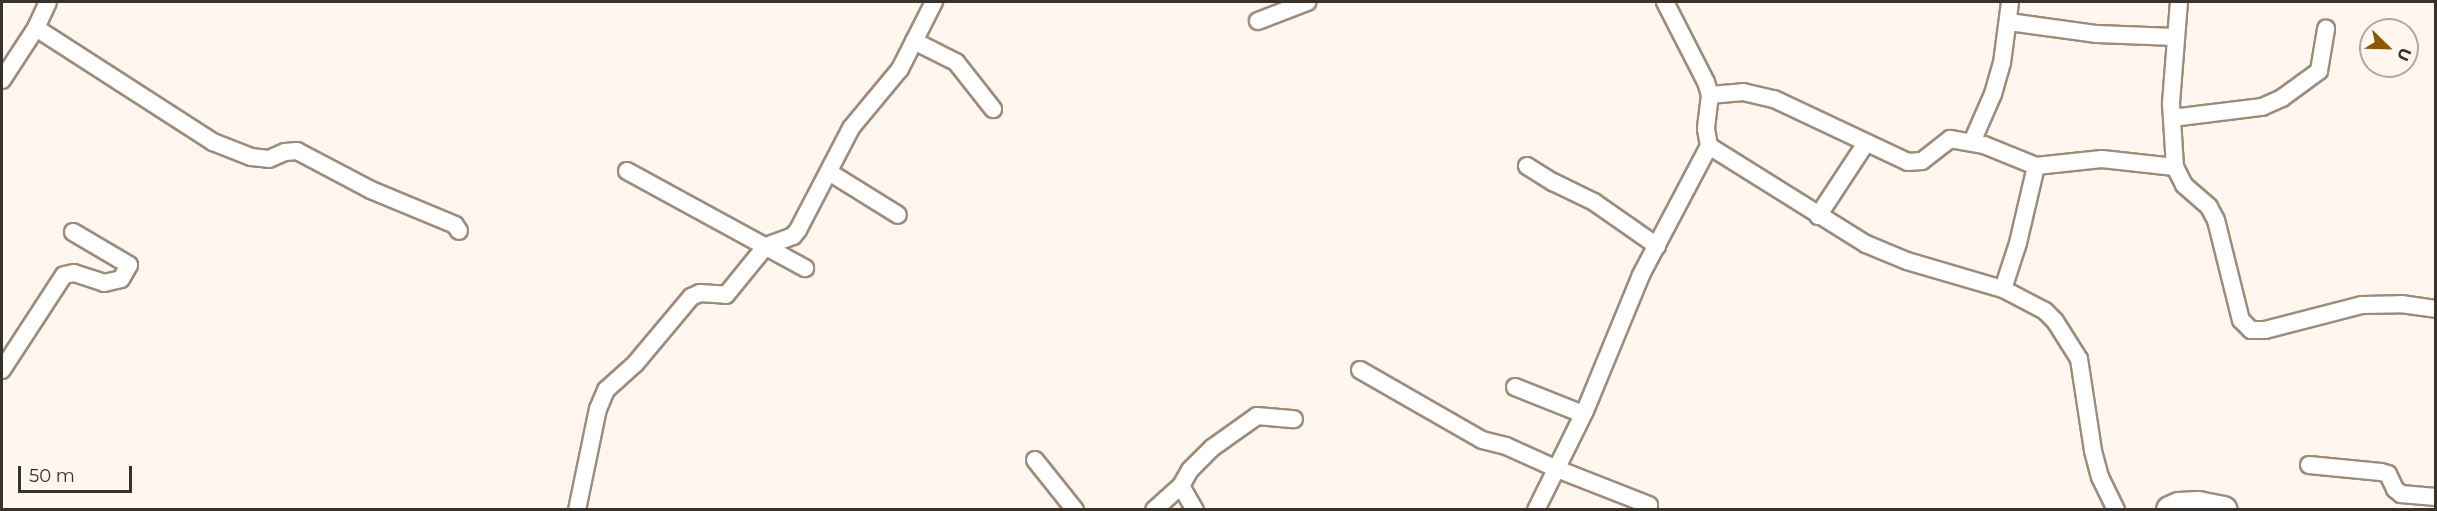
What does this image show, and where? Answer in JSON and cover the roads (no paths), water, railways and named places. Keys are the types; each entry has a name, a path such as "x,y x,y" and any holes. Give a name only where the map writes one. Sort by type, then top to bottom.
{"main road":[{"path":"2170,510 2179,506 2198,506 2224,510"}],"street":[{"path":"2,80 36,28 48,2"},
{"path":"577,510 598,409 606,390 635,364 691,297 700,293 726,295 766,246 793,236 851,128 896,74 934,2"},
{"path":"1258,21 1307,2"},
{"path":"1536,510 1583,414 1641,275 1709,146 1706,129 1710,96 1707,82 1665,2"},
{"path":"1972,142 1993,94 2009,22 2010,2"},
{"path":"2180,2 2175,37 2172,118 2175,167 2184,185 2209,207 2216,219 2241,320 2250,330 2265,330 2362,305 2401,304 2436,309"},
{"path":"2009,22 2097,34 2175,37"},
{"path":"36,28 213,142 264,159 291,150 297,151 371,190 455,225 459,231"},
{"path":"2172,118 2262,107 2282,98 2319,71 2326,29"},
{"path":"914,41 956,62 993,110"},
{"path":"1710,96 1743,92 1774,99 1897,158 1917,163 1950,139 1972,142 2036,166 2102,159 2175,167"},
{"path":"1818,216 1866,143"},
{"path":"1709,146 1818,216 1884,254 2003,289 2050,315 2073,345 2079,359 2093,451 2100,477 2116,510"},
{"path":"1527,166 1594,202 1657,246"},
{"path":"2003,289 2018,243 2036,166"},
{"path":"627,171 805,268"},
{"path":"829,172 898,215"},
{"path":"2,370 64,275 75,273 104,283 121,279 129,265 73,232"},
{"path":"1360,370 1473,435 1506,446 1557,469 1649,505"},
{"path":"1515,387 1583,414"},
{"path":"1154,510 1181,486 1190,470 1212,448 1257,416 1294,419"},
{"path":"1035,460 1075,510"},
{"path":"2309,465 2381,472 2388,474 2395,489 2402,494 2436,497"},
{"path":"1181,486 1195,510"}]}
